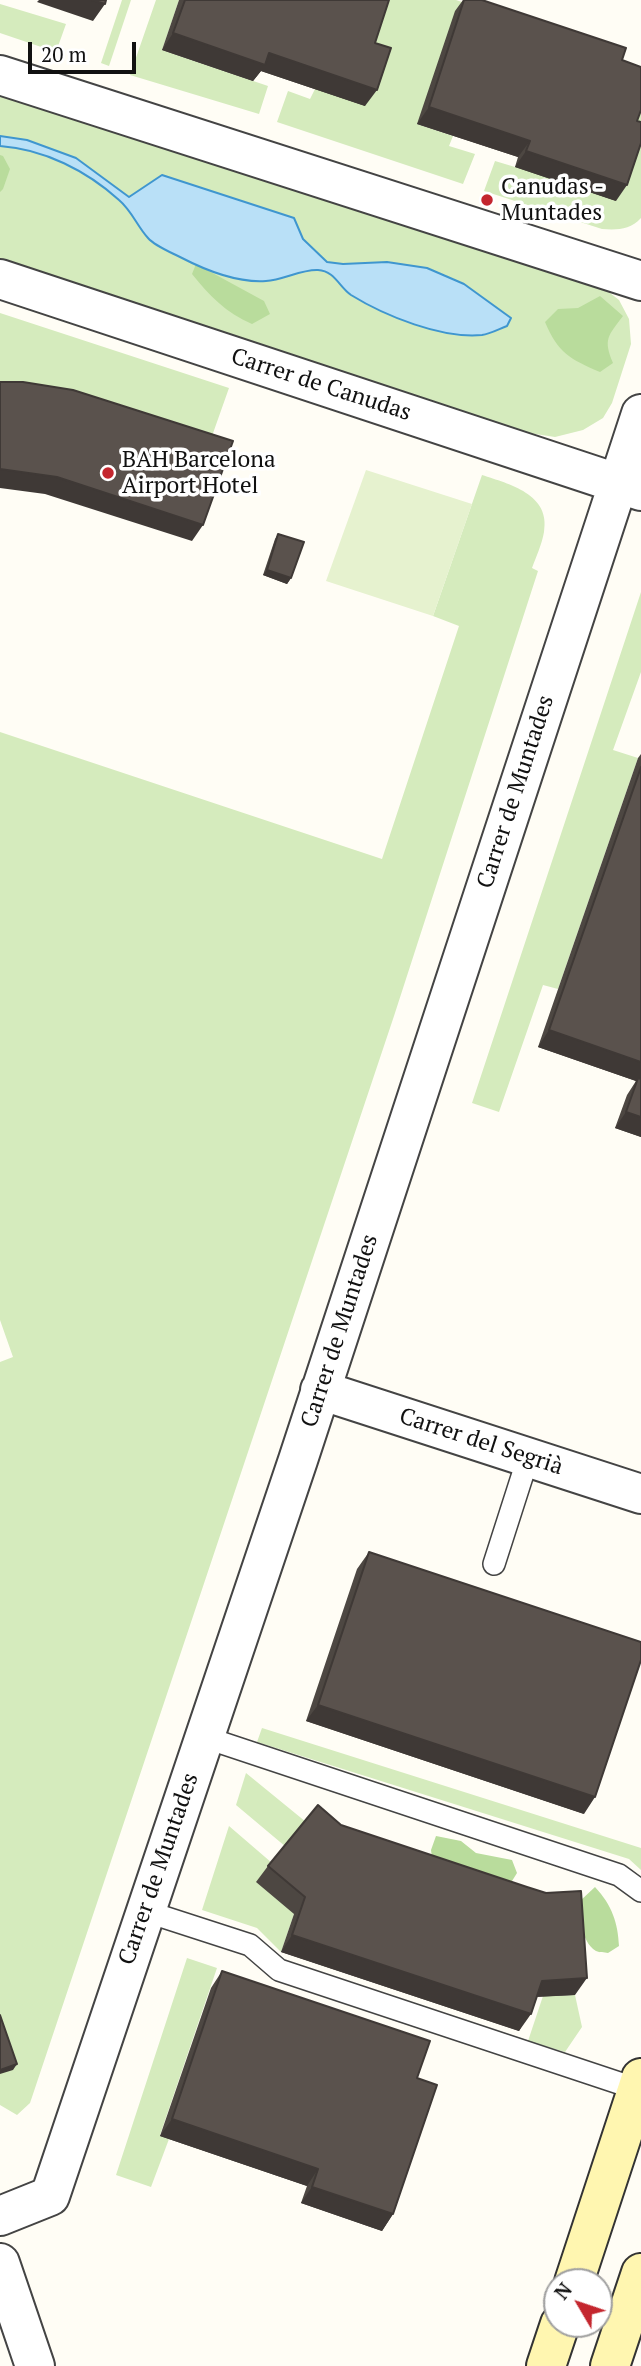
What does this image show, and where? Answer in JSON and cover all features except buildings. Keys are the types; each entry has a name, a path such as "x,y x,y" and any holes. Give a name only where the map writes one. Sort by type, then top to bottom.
{"main road":[{"path":"579,2268 639,2083"},
{"path":"610,2366 641,2273"},
{"path":"546,2366 555,2338"}],"street":[{"path":"0,75 641,281"},
{"name":"Carrer de Canudas","path":"0,279 629,487"},
{"name":"Carrer de Muntades","path":"0,2216 50,2196 320,1390 629,487 641,414"},
{"name":"Carrer del Segrià","path":"320,1390 641,1494"},
{"path":"0,2263 36,2366"}],"lane":[{"path":"494,1563 528,1458"},
{"path":"204,1738 619,1875 641,1891"},
{"path":"145,1911 250,1945 279,1970 639,2083"}],"green space":[{"path":"122,0 131,0 109,66 101,63"},
{"path":"156,0 179,0 162,50 268,86 259,114 130,75"},
{"path":"383,0 456,0 588,44 417,124 453,136 449,146 475,154 463,184 277,122 288,91 310,99 315,89 363,59"},
{"path":"0,4 66,24 56,52 0,33"},
{"path":"0,87 596,282 619,300 629,319 631,344 612,403 603,418 583,430 555,437 529,433 0,260"},
{"path":"641,91 641,218 632,225 618,229 602,229 484,191 495,161 515,167 635,140"},
{"path":"0,155 10,169 0,192"},
{"path":"196,264 264,301 270,314 252,324 226,309 192,274"},
{"path":"600,296 623,316 609,338 608,348 613,363 600,372 566,354 545,322 558,309 578,308"},
{"path":"0,313 229,388 206,453 0,399"},
{"path":"366,470 472,504 433,616 326,581"},
{"path":"482,475 526,493 541,508 544,532 532,568 538,571 394,1016 30,2103 17,2115 0,2105 0,1362 13,1357 0,1320 0,732 382,859 459,626 433,616"},
{"path":"641,592 641,672 613,750 638,758 558,989 543,985 499,1112 472,1103"},
{"path":"262,1728 641,1848 641,1870 629,1859 257,1742"},
{"path":"246,1773 306,1822 286,1847 236,1805"},
{"path":"229,1826 272,1863 294,1914 281,1952 257,1928 202,1910"},
{"path":"436,1836 461,1841 476,1853 512,1860 517,1873 512,1881 493,1885 433,1865 431,1850"},
{"path":"595,1887 610,1908 617,1930 619,1946 608,1953 598,1952 591,1947 582,1928 580,1901"},
{"path":"187,1958 217,1968 160,2135 169,2139 151,2187 116,2175"},
{"path":"575,1995 582,2027 565,2052 528,2041 543,1996"}],"water":[{"path":"0,136 27,140 76,158 129,197 162,175 294,218 303,239 327,262 387,262 427,268 464,284 511,318 507,326 485,334 449,333 432,330 380,311 351,295 333,276 324,271 312,270 272,280 255,281 211,271 151,241 124,204 79,171 49,157 0,146"}],"place":[{"name":"Canudas - Muntades","path":"487,200"},
{"name":"BAH Barcelona Airport Hotel","path":"108,473"}]}
